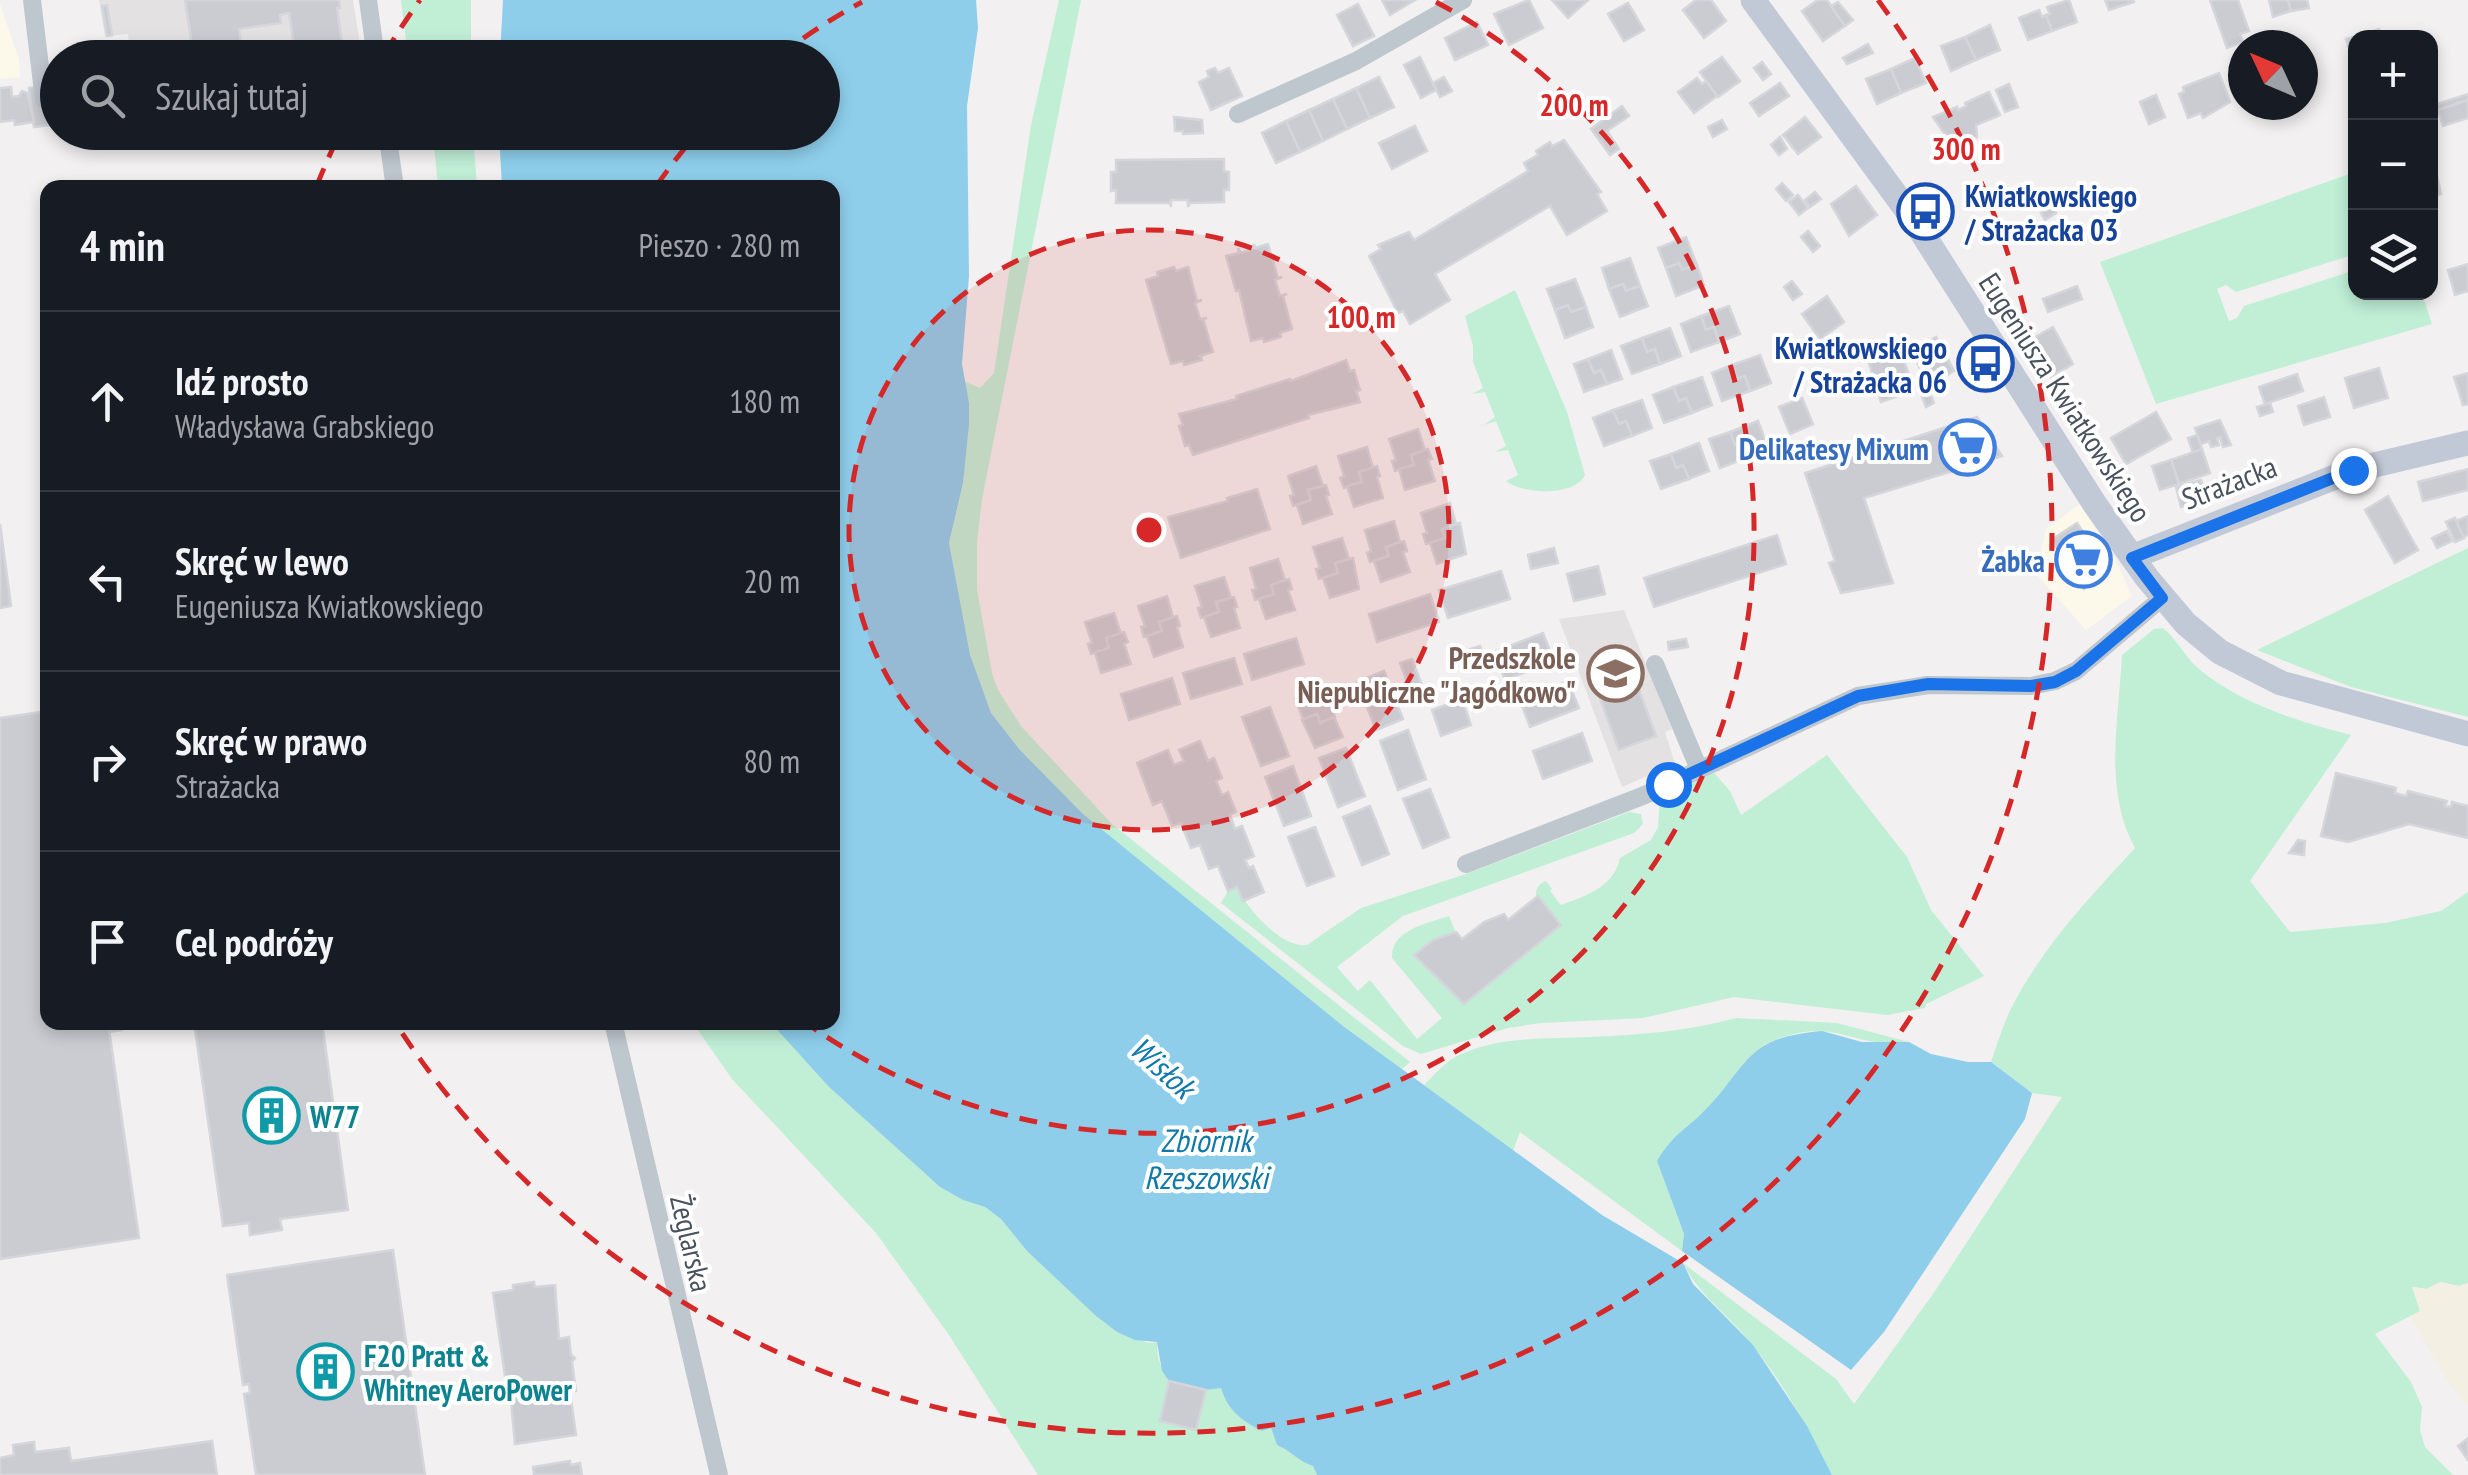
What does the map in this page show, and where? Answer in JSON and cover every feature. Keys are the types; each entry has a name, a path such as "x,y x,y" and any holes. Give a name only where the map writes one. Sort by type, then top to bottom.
{"street":[{"path":"32,0 40,67"},
{"path":"368,0 374,40"},
{"path":"1238,114 1356,61 1463,0"},
{"name":"Eugeniusza Kwiatkowskiego","path":"1753,0 1914,220 2132,558 2162,598 2200,638 2258,674 2337,700 2468,734"},
{"path":"390,150 394,180"},
{"name":"Strażacka","path":"2132,558 2353,470 2468,443"},
{"path":"1466,864 1645,794 1832,706 1871,693 1928,684 2031,686 2055,682 2076,671 2162,598"},
{"path":"1655,664 1699,768"},
{"name":"Żeglarska","path":"615,1030 718,1475"}],"shaded area":[{"path":"99,0 353,0 359,40 129,40 128,34 105,36"},
{"path":"0,4 19,59 20,77 0,79"},
{"path":"2080,504 2115,559 2132,596 2086,630 2030,567 2037,566 2046,529"},
{"name":"Przedszkole Niepubliczne \"Jagódkowo\"","path":"1624,610 1672,729 1665,732 1675,764 1622,787 1559,619"}],"green space":[{"path":"401,0 471,0 471,40 406,40"},
{"path":"1059,0 1081,0 982,499 977,542 977,589 992,673 1021,726 1112,824 1410,1062 1402,1069 1343,1026 1083,814 1020,750 991,713 969,655 949,543 963,483 969,403 964,381 980,388 994,373 1031,125"},
{"path":"435,150 474,150 476,180 437,180"},
{"path":"2348,174 2348,256 2236,292 2226,285 2217,289 2229,321 2237,318 2244,306 2348,272 2348,300 2424,300 2432,324 2156,404 2100,262"},
{"path":"1515,290 1567,412 1585,475 1571,487 1560,490 1535,491 1506,481 1518,475 1508,450 1495,452 1506,446 1496,421 1484,425 1495,417 1485,392 1472,394 1483,388 1473,362 1465,316"},
{"path":"2468,548 2468,717 2351,687 2257,650"},
{"path":"2163,628 2195,665 2234,693 2291,718 2351,735 2250,881 2290,932 2385,923 2441,911 2468,892 2468,1283 2459,1286 2440,1282 2427,1289 2413,1287 2420,1311 2375,1334 2411,1382 2422,1407 2420,1430 2425,1447 2453,1475 1832,1475 1765,1362 1698,1286 1683,1263 1836,1379 1854,1404 1935,1291 2062,1097 2032,1093 1991,1062 2010,1010 2026,981 2070,921 2135,848 2125,826 2116,778 2122,655 2154,629"},
{"path":"1827,755 1907,857 1931,910 1984,976 1926,1004 1925,1008 1887,1015 1734,997 1643,1018 1508,1028 1421,1054 1403,1046 1221,903 1228,891 1237,887 1248,906 1276,934 1307,945 1361,908 1466,874 1629,812 1641,814 1643,824 1634,833 1403,916 1337,967 1358,991 1370,980 1417,1039 1442,1018 1392,958 1397,940 1404,934 1449,916 1455,931 1433,940 1415,955 1465,1004 1561,925 1536,897 1539,885 1546,881 1561,905 1598,889 1612,876 1620,858 1651,840 1658,827 1660,799 1663,797 1666,803 1684,794 1681,788 1714,773 1730,791 1741,815"},
{"path":"1736,1018 1837,1023 1909,1042 1874,1042 1812,1031 1772,1041 1751,1055 1715,1101 1677,1135 1657,1161 1684,1234 1682,1251 1520,1132 1513,1151 1424,1085 1454,1058 1490,1044 1663,1032"},
{"path":"698,1030 777,1030 829,1087 940,1187 985,1207 1001,1219 1027,1251 1117,1332 1149,1343 1158,1342 1157,1352 1169,1381 1206,1390 1221,1388 1236,1414 1262,1431 1271,1428 1277,1445 1313,1466 1317,1475 1038,1475 949,1335 876,1233 732,1079"}],"sand":[{"path":"2440,1282 2459,1286 2468,1283 2468,1406 2447,1381 2411,1317 2420,1311 2412,1287 2427,1289"}],"water":[{"name":"Zbiornik Rzeszowski","path":"503,0 976,0 978,28 967,106 969,276 962,364 969,424 963,483 949,543 970,655 991,713 1020,750 1083,814 1343,1026 1602,1215 1683,1263 1693,1284 1753,1345 1807,1426 1832,1475 1317,1475 1313,1466 1277,1445 1271,1428 1262,1431 1236,1414 1221,1388 1206,1390 1169,1381 1162,1371 1157,1342 1135,1340 1095,1315 1027,1251 1001,1219 985,1207 940,1187 829,1087 777,1030 840,1030 840,180 502,180 500,150 840,150 840,40 501,40"},
{"path":"1822,1031 1862,1042 1909,1042 1931,1054 1968,1062 1991,1062 2032,1093 2025,1119 1884,1332 1851,1370 1682,1251 1684,1234 1657,1161 1760,1048 1788,1036"}],"building":[{"path":"185,0 339,0 341,40 293,40 289,13 280,15 281,23 239,29 241,40 191,40"},
{"path":"1382,0 1415,0 1390,15"},
{"path":"1529,0 1543,28 1509,45 1494,14"},
{"path":"1552,0 1588,0 1568,18"},
{"path":"1696,0 1711,0 1726,21 1704,38 1683,10"},
{"path":"1818,0 1827,0 1845,26 1823,41 1802,11"},
{"path":"2069,0 2077,22 2052,31 2047,7"},
{"path":"2105,0 2133,0 2134,2 2109,10"},
{"path":"2210,0 2238,0 2249,30 2228,30 2227,48"},
{"path":"2269,0 2288,0 2291,11 2273,17"},
{"path":"2288,0 2307,0 2309,8 2291,11"},
{"path":"1838,2 1853,20 1845,26 1831,6"},
{"path":"1628,3 1644,30 1624,41 1608,14"},
{"path":"1358,4 1374,36 1353,46 1337,15"},
{"path":"107,5 112,35 107,36 102,6"},
{"path":"2039,10 2042,17 2046,15 2052,31 2028,40 2019,18"},
{"path":"1477,22 1488,45 1455,60 1445,38"},
{"path":"1990,25 2000,50 1976,60 1965,37"},
{"path":"1965,37 1976,60 1951,71 1941,46"},
{"path":"1868,44 1873,53 1847,64 1843,58"},
{"path":"1420,57 1436,90 1421,98 1404,65"},
{"path":"1722,57 1740,81 1718,97 1700,72"},
{"path":"1915,58 1926,83 1901,93 1891,69"},
{"path":"1762,62 1771,74 1763,80 1754,68"},
{"path":"1215,68 1218,73 1229,68 1242,96 1211,110 1199,82 1209,77 1207,71"},
{"path":"1891,69 1901,93 1877,104 1866,79"},
{"path":"2219,73 2228,103 2203,118 2201,113 2188,118 2179,94 2184,92 2183,87"},
{"path":"1379,77 1394,107 1370,118 1356,88"},
{"path":"1444,77 1452,91 1440,97 1433,83"},
{"path":"1697,78 1702,84 1706,81 1717,96 1694,113 1678,92"},
{"path":"1780,83 1789,96 1759,116 1750,103"},
{"path":"2009,84 2018,107 2005,112 1996,90"},
{"path":"40,86 40,126 34,127 29,88"},
{"path":"11,87 12,97 22,91 27,93 34,122 0,122 0,88"},
{"path":"1356,88 1370,118 1347,129 1333,99"},
{"path":"1989,92 2000,115 1976,125 1977,137 1967,147 1953,146 1933,117 1957,107 1958,110"},
{"path":"2468,94 2468,100 2438,110 2438,104"},
{"path":"2156,95 2165,117 2149,124 2140,102"},
{"path":"1333,99 1347,129 1323,141 1309,110"},
{"path":"2468,100 2468,118 2443,126 2438,110"},
{"path":"1622,106 1629,116 1607,131 1619,149 1610,155 1591,129"},
{"path":"1309,110 1323,141 1300,152 1286,121"},
{"path":"1174,117 1202,120 1203,133 1175,131"},
{"path":"1805,117 1821,137 1798,154 1783,135"},
{"path":"1722,120 1727,129 1713,137 1708,127"},
{"path":"1286,121 1300,152 1276,163 1262,133"},
{"path":"1415,126 1427,151 1392,169 1379,143"},
{"path":"1780,137 1787,149 1779,155 1771,145"},
{"path":"1564,140 1601,192 1597,194 1607,211 1567,235 1550,206 1435,274 1450,300 1410,324 1403,311 1398,313 1369,256 1381,249 1378,245 1409,232 1414,240 1528,171 1524,163 1538,155 1536,151 1550,142 1552,146"},
{"path":"1224,159 1229,190 1224,190 1224,202 1190,203 1188,207 1188,200 1171,200 1171,207 1170,203 1116,203 1116,190 1111,191 1111,172 1116,172 1116,160"},
{"path":"1782,183 1793,195 1786,201 1776,189"},
{"path":"1856,186 1877,215 1849,236 1831,204"},
{"path":"1815,192 1821,199 1810,207 1805,200"},
{"path":"1798,195 1808,208 1799,215 1789,202"},
{"path":"2053,207 2056,213 2045,220 2041,213"},
{"path":"1808,231 1820,246 1813,252 1801,237"},
{"path":"1686,237 1697,265 1682,270 1679,263 1666,268 1658,248"},
{"path":"1254,244 1255,248 1268,244 1278,278 1282,277 1275,280 1280,296 1287,294 1283,296 1292,329 1264,342 1263,338 1251,341 1226,256 1239,253 1238,248 1241,253 1253,249"},
{"path":"1630,258 1640,286 1626,291 1623,284 1609,289 1602,268"},
{"path":"1679,263 1682,270 1697,265 1704,285 1676,296 1666,268"},
{"path":"2468,264 2468,291 2455,295 2448,270"},
{"path":"1174,267 1176,271 1188,267 1197,301 1202,300 1195,303 1200,319 1207,318 1203,319 1213,352 1184,365 1183,361 1171,364 1146,280"},
{"path":"1575,279 1586,307 1571,312 1568,305 1555,310 1547,289"},
{"path":"1792,281 1802,294 1793,300 1784,287"},
{"path":"1623,284 1626,291 1640,286 1648,306 1620,317 1609,289"},
{"path":"2077,286 2082,299 2048,312 2043,299"},
{"path":"1827,296 1844,322 1820,339 1802,314"},
{"path":"1568,305 1571,312 1586,307 1593,327 1565,338 1555,310"},
{"path":"1729,306 1740,334 1719,342 1714,327 1706,330 1701,316"},
{"path":"1701,316 1706,330 1714,327 1719,342 1691,352 1681,324"},
{"path":"2053,327 2073,364 2050,377 2030,340"},
{"path":"1670,328 1681,356 1660,364 1655,349 1647,352 1642,338"},
{"path":"1936,337 1954,371 1929,385 1911,351"},
{"path":"1642,338 1647,352 1655,349 1660,364 1632,374 1621,346"},
{"path":"1611,350 1622,379 1607,384 1601,370 1594,373 1588,359"},
{"path":"1901,352 1912,384 1899,388 1901,395 1881,402 1869,363"},
{"path":"1760,355 1771,383 1750,391 1745,376 1737,379 1732,365"},
{"path":"1588,359 1594,373 1601,370 1607,384 1584,392 1574,364"},
{"path":"1346,360 1350,371 1354,370 1360,402 1308,415 1309,418 1193,455 1189,445 1185,446 1179,414 1237,399 1236,396"},
{"path":"1732,365 1737,379 1745,376 1750,391 1722,401 1712,373"},
{"path":"2379,368 2388,398 2354,408 2345,378"},
{"path":"2468,373 2468,404 2463,405 2454,377"},
{"path":"2297,374 2303,391 2265,404 2259,387"},
{"path":"1702,377 1712,405 1692,413 1686,398 1679,401 1673,387"},
{"path":"1673,387 1679,401 1686,398 1692,413 1664,423 1653,395"},
{"path":"1928,388 1934,403 1926,407 1920,391"},
{"path":"2324,397 2330,417 2304,425 2298,406"},
{"path":"1802,398 1813,424 1790,434 1779,407"},
{"path":"1642,400 1652,428 1632,436 1626,421 1619,424 1613,410"},
{"path":"2270,403 2273,412 2260,416 2257,407"},
{"path":"1613,410 1619,424 1626,421 1632,436 1604,446 1593,418"},
{"path":"2156,412 2171,439 2126,464 2111,438"},
{"path":"1977,417 2002,456 1864,498 1893,583 1841,593 1829,563 1835,561 1805,473"},
{"path":"2220,420 2231,445 2223,447 2220,437 2219,445 2211,447 2209,441 2201,444 2195,428"},
{"path":"1758,421 1769,450 1748,457 1743,443 1735,445 1730,432"},
{"path":"1418,429 1425,450 1411,455 1414,465 1395,471 1392,461 1396,460 1389,439"},
{"path":"1730,432 1735,445 1743,443 1748,457 1720,468 1709,439"},
{"path":"2197,435 2202,449 2193,453 2188,438"},
{"path":"1699,443 1709,471 1689,479 1683,465 1676,468 1671,454"},
{"path":"1367,447 1373,468 1359,472 1362,482 1344,488 1338,456"},
{"path":"1428,449 1435,481 1405,490 1399,469 1414,465 1411,455"},
{"path":"2202,449 2210,473 2179,484 2171,460"},
{"path":"1671,454 1676,468 1683,465 1689,479 1661,489 1650,461"},
{"path":"2171,460 2179,484 2160,490 2152,466"},
{"path":"1316,466 1323,486 1308,490 1311,500 1293,506 1288,476"},
{"path":"1377,466 1383,498 1354,507 1347,486 1362,482 1359,472"},
{"path":"2468,469 2468,490 2423,501 2418,482"},
{"path":"2236,475 2242,487 2225,495 2222,481"},
{"path":"2201,480 2206,499 2181,507 2176,487"},
{"path":"1326,485 1332,514 1303,524 1297,505 1311,500 1308,490"},
{"path":"1257,489 1270,529 1181,558 1168,517"},
{"path":"2388,496 2418,550 2395,563 2365,510"},
{"path":"1450,503 1456,524 1442,529 1445,538 1426,544 1421,513"},
{"path":"2468,516 2468,535 2463,537 2456,521"},
{"path":"2455,518 2464,538 2455,542 2446,522"},
{"path":"1394,521 1400,542 1386,547 1389,556 1370,562 1365,530"},
{"path":"1460,523 1466,554 1437,564 1430,543 1445,538 1442,529"},
{"path":"2077,523 2105,565 2100,568 2104,574 2084,589 2051,540"},
{"path":"0,524 11,606 0,608"},
{"path":"2447,531 2452,541 2437,548 2432,538"},
{"path":"1777,535 1786,564 1654,607 1644,578"},
{"path":"1342,538 1349,559 1335,563 1338,573 1319,579 1316,569 1320,568 1313,547"},
{"path":"1404,541 1407,551 1403,552 1410,572 1381,582 1374,561 1389,556 1386,547"},
{"path":"1554,548 1558,563 1531,569 1528,555"},
{"path":"1353,558 1359,589 1330,598 1323,578 1338,573 1335,563"},
{"path":"1278,559 1285,580 1271,585 1274,594 1255,600 1250,568"},
{"path":"1598,566 1605,594 1574,601 1567,574"},
{"path":"1501,571 1510,599 1448,618 1439,590"},
{"path":"1224,577 1231,598 1216,602 1219,612 1201,618 1198,608 1202,607 1195,586"},
{"path":"1289,579 1292,589 1288,590 1295,610 1266,619 1259,599 1274,594 1271,585"},
{"path":"1430,594 1439,622 1377,642 1369,614"},
{"path":"1167,596 1173,617 1159,622 1162,631 1144,637 1141,627 1145,626 1138,606"},
{"path":"1234,597 1240,628 1211,637 1204,617 1219,612 1216,602"},
{"path":"1114,613 1121,634 1106,638 1109,648 1091,654 1088,644 1092,643 1085,622"},
{"path":"1177,616 1183,647 1154,657 1147,636 1162,631 1159,622"},
{"path":"1124,632 1131,664 1101,673 1095,652 1109,648 1106,638"},
{"path":"1543,633 1554,661 1505,680 1494,652"},
{"path":"1296,638 1304,664 1252,680 1244,654"},
{"path":"1686,639 1688,647 1669,650 1668,642"},
{"path":"1480,646 1486,663 1477,666 1470,649"},
{"path":"1625,652 1656,736 1619,750 1588,666"},
{"path":"1234,658 1242,684 1191,699 1183,673"},
{"path":"1412,659 1422,685 1410,690 1400,663"},
{"path":"1384,671 1403,719 1376,730 1357,682"},
{"path":"1172,678 1180,704 1129,720 1121,694"},
{"path":"1568,681 1579,708 1530,727 1520,700"},
{"path":"1323,688 1335,717 1320,723 1317,714 1303,719 1295,699"},
{"path":"1462,699 1471,725 1441,736 1432,710"},
{"path":"1270,707 1289,756 1261,766 1242,717"},
{"path":"40,712 40,1030 109,1030 139,1238 0,1259 0,718"},
{"path":"1317,714 1320,723 1334,717 1343,737 1315,748 1302,720"},
{"path":"1408,730 1426,779 1398,790 1380,741"},
{"path":"1582,733 1592,761 1543,779 1533,751"},
{"path":"1200,741 1208,761 1214,758 1222,778 1216,781 1222,795 1228,792 1236,812 1230,815 1235,829 1242,826 1254,856 1245,860 1249,868 1253,866 1264,892 1243,901 1237,887 1228,891 1218,866 1209,869 1200,845 1191,848 1181,823 1172,826 1162,801 1153,805 1137,763 1168,750 1174,765 1184,761 1179,750"},
{"path":"1346,748 1365,796 1338,807 1319,758"},
{"path":"1293,766 1311,816 1284,826 1265,777"},
{"path":"2336,773 2396,788 2395,793 2406,796 2408,791 2447,801 2445,806 2451,807 2452,802 2468,806 2468,838 2409,824 2348,842 2321,836"},
{"path":"1430,789 1449,837 1423,848 1403,799"},
{"path":"1370,806 1389,854 1362,865 1343,817"},
{"path":"1315,827 1334,876 1307,886 1288,837"},
{"path":"2298,840 2305,841 2304,855 2289,853"},
{"path":"1538,896 1561,925 1464,1004 1414,955 1433,940 1456,932 1462,939 1484,922 1504,914 1508,920"},
{"name":"W77","path":"195,1030 323,1030 348,1210 280,1219 282,1230 250,1235 249,1223 223,1226"},
{"name":"F20 Pratt & Whitney AeroPower","path":"393,1250 425,1475 256,1475 244,1394 250,1393 249,1384 243,1385 227,1275"},
{"path":"534,1282 535,1287 555,1285 559,1339 569,1337 571,1355 575,1358 572,1362 576,1391 570,1392 576,1435 515,1444 493,1293"},
{"path":"1169,1381 1206,1390 1196,1430 1160,1421"},
{"path":"2468,1438 2468,1460 2458,1446"},
{"path":"212,1441 217,1475 0,1475 0,1458 14,1455 13,1445 34,1442 35,1452 69,1448 71,1461"},
{"path":"570,1461 571,1465 580,1463 582,1475 534,1475 533,1467"}],"place":[{"name":"Kwiatkowskiego / Strażacka 03","path":"1926,212"},
{"name":"Kwiatkowskiego / Strażacka 06","path":"1986,364"},
{"name":"Delikatesy Mixum","path":"1968,448"},
{"name":"Żabka","path":"2084,560"},
{"name":"Przedszkole Niepubliczne \"Jagódkowo\"","path":"1615,674"},
{"name":"W77","path":"271,1116"},
{"name":"F20 Pratt & Whitney AeroPower","path":"325,1372"}],"route":[{"path":"1668,784 1858,696 1928,684 2031,686 2055,682 2076,671 2162,598 2132,558 2353,470"}],"water label":[{"name":"Wisłok","path":"1163,1067"}]}
